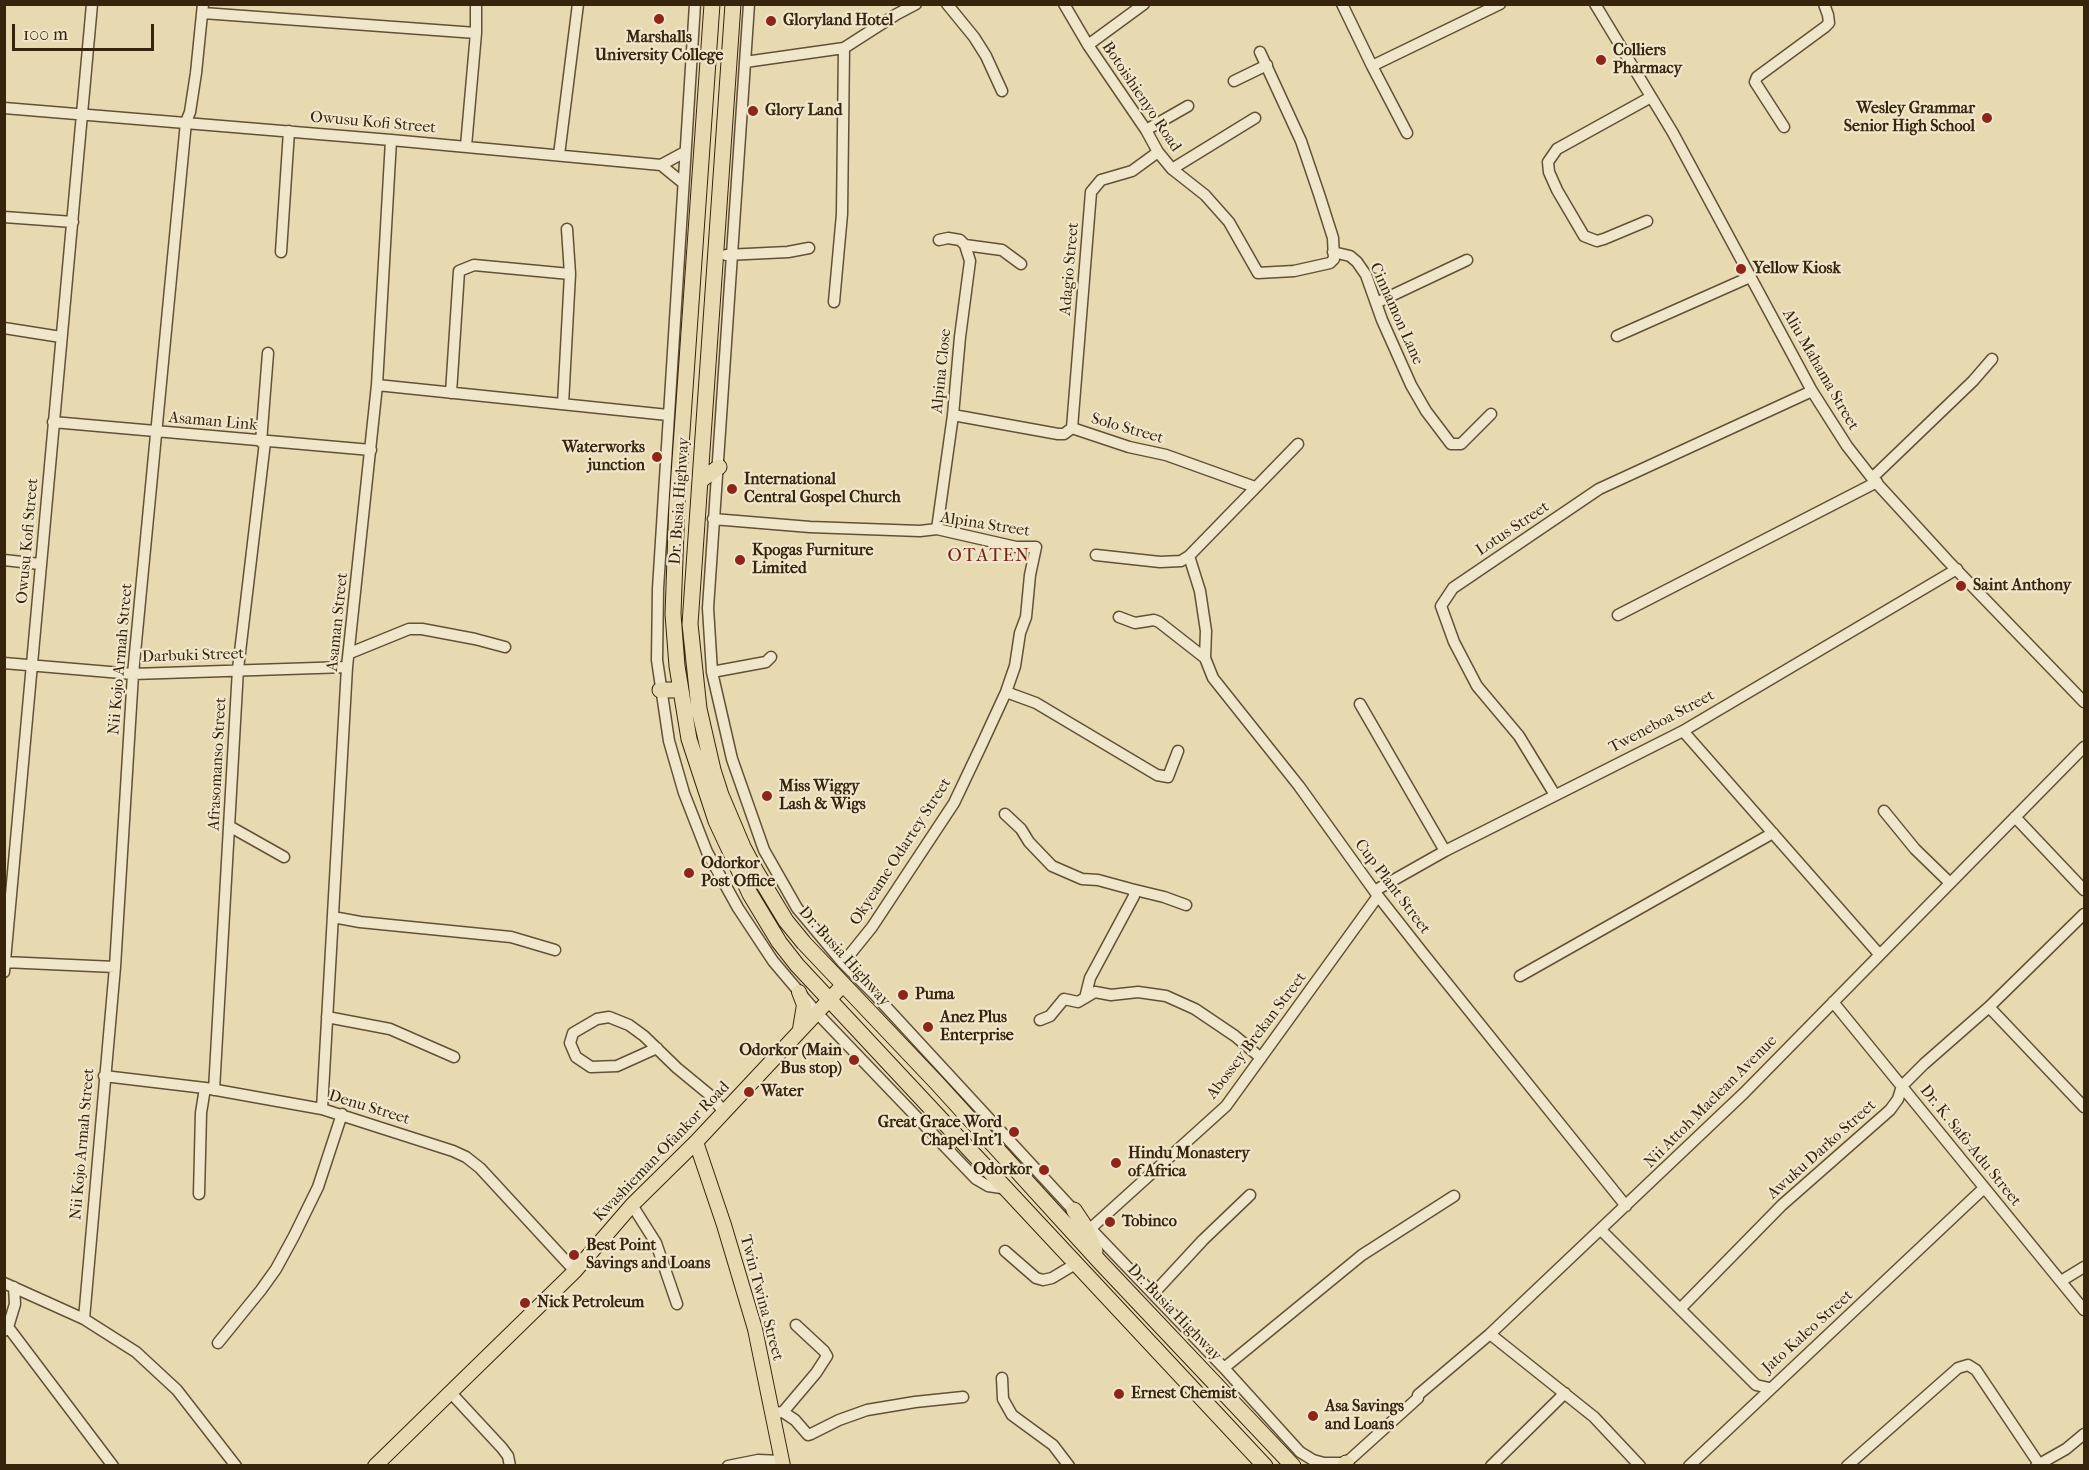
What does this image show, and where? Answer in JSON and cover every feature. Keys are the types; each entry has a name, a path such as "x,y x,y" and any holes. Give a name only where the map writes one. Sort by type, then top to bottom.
{"highway":[{"name":"Dr. Busia Highway","path":"712,4 673,584 673,614 680,690 689,739 716,821 739,874 765,921 797,965 1265,1466"},
{"name":"Dr. Busia Highway","path":"733,4 690,624 699,709 713,770 724,804 743,847 770,896 804,943 1293,1466"},
{"path":"703,133 707,126 714,124 721,127 724,134"},
{"path":"700,481 719,467"},
{"path":"660,690 680,690"},
{"path":"765,921 824,982 832,987 843,985"},
{"path":"830,1000 853,1014 936,1103 944,1109 969,1119"},
{"path":"1074,1210 1095,1237 1100,1262"},
{"path":"1075,1235 1095,1237"}],"main road":[{"name":"Kwashieman-Ofankor Road","path":"375,1466 575,1272 632,1205 696,1142 843,985"},
{"path":"799,992 804,1005 800,1031"},
{"name":"Twin Twina Street","path":"696,1142 745,1294 778,1412 782,1463"}],"street":[{"name":"Owusu Kofi Street","path":"4,972 92,4"},
{"path":"466,146 476,33 476,4"},
{"path":"559,155 578,4"},
{"name":"Dr. Busia Highway","path":"695,4 658,589 657,660 669,741 684,793 707,852 738,908 773,961 817,1013 976,1179 988,1186 1008,1190"},
{"name":"Dr. Busia Highway","path":"749,4 708,608 712,672 732,759 764,850 797,908 843,963 1074,1210"},
{"path":"745,62 844,48 897,9 916,4"},
{"path":"947,4 974,37 986,56 1002,91"},
{"name":"Botoishienyo Road","path":"1064,4 1158,152 1172,169 1205,195 1229,222 1253,268 1258,273 1294,271 1330,263 1334,259 1333,252"},
{"path":"1088,45 1144,4"},
{"path":"1372,66 1500,4"},
{"name":"Aliu Mahama Street","path":"1595,4 1696,174 1812,391 1847,446 1957,569 2085,702"},
{"path":"1784,127 1755,82 1757,77 1825,27 1828,23 1828,15 1824,4"},
{"path":"1345,5 1372,66 1407,133"},
{"path":"203,9 476,33"},
{"name":"Nii Kojo Armah Street","path":"84,1319 115,967 133,674 186,122 195,83 203,9"},
{"path":"834,302 840,257 842,214 844,48"},
{"path":"1260,52 1301,141 1333,238 1333,252"},
{"path":"1234,81 1267,65"},
{"path":"1647,221 1597,241 1584,236 1557,190 1548,162 1557,148 1651,97"},
{"path":"1146,130 1188,106"},
{"name":"Owusu Kofi Street","path":"4,108 466,146 661,165"},
{"path":"1172,169 1256,118"},
{"path":"281,252 289,131"},
{"name":"Asaman Street","path":"322,1109 347,667 377,385 391,140"},
{"path":"683,183 661,165 685,152"},
{"name":"Adagio Street","path":"1072,428 1091,192 1101,180 1132,171 1158,152"},
{"path":"4,217 72,222"},
{"path":"563,404 570,274 567,229"},
{"path":"939,240 948,238 960,240 965,245 1002,250 1021,264"},
{"name":"Alpina Close","path":"937,529 953,415 969,269 968,251 965,245"},
{"path":"716,255 788,252 809,248"},
{"name":"Cinnamon Lane","path":"1333,252 1350,256 1366,275 1382,320 1411,385 1426,411 1451,444 1461,444 1491,414"},
{"path":"1376,303 1467,260"},
{"path":"452,393 459,271 474,265 570,274"},
{"path":"1617,336 1750,277"},
{"path":"4,328 61,337"},
{"name":"Afrasomanso Street","path":"199,1194 201,1113 210,1089 238,669 263,442 268,353"},
{"path":"1618,615 1875,480 1992,359"},
{"path":"377,385 668,415"},
{"name":"Lotus Street","path":"1555,795 1519,736 1477,686 1454,642 1441,606 1452,588 1599,489 1812,391"},
{"name":"Solo Street","path":"953,415 1058,434 1064,434 1072,428 1130,447 1166,455 1255,487"},
{"name":"Asaman Link","path":"53,422 371,450"},
{"path":"1096,555 1181,561 1189,556 1298,444"},
{"name":"Alpina Street","path":"713,519 810,527 920,531 937,529 1016,547 1036,548"},
{"name":"Okyeame Odartey Street","path":"843,963 872,927 954,803 1006,692 1015,666 1020,633 1026,617 1030,574 1036,548"},
{"path":"1189,556 1203,604 1206,631 1205,658"},
{"path":"4,560 40,564"},
{"name":"Tweneboa Street","path":"1377,893 1445,851 1683,731 1957,569"},
{"name":"Cup Plant Street","path":"1119,617 1135,623 1154,620 1159,622 1205,658 1213,678 1299,786 1377,893 1626,1206"},
{"path":"350,653 409,629 475,639 505,647"},
{"path":"712,672 766,662 771,657"},
{"name":"Darbuki Street","path":"4,663 133,674 347,667"},
{"path":"1006,692 1036,703 1157,775 1168,777 1178,751"},
{"path":"1360,704 1445,851"},
{"path":"1683,731 1879,954"},
{"name":"Nii Attoh Maclean Avenue","path":"1345,1464 1418,1398 1418,1395 1490,1334 1744,1093 2085,747"},
{"path":"1884,811 1915,849 1950,883"},
{"path":"1005,814 1021,829 1029,842 1052,866 1082,879 1098,880 1164,897 1185,905"},
{"path":"2015,817 2085,890"},
{"path":"229,826 284,856"},
{"path":"1520,976 1773,834"},
{"path":"1085,998 1090,978 1134,896 1131,889"},
{"name":"Abossey Brekan Street","path":"1095,1237 1226,1106 1377,893"},
{"name":"Awuku Darko Street","path":"1680,1308 1782,1205 1890,1110 1898,1099 1902,1086 1924,1064 1989,1007 2085,914"},
{"path":"333,917 360,922 511,937 555,950"},
{"path":"5,962 115,967"},
{"path":"1040,1020 1050,1016 1064,999 1078,1002 1095,992 1111,995 1138,992 1166,996 1195,1009 1235,1036 1261,1058"},
{"name":"Dr. K. Safo-Adu Street","path":"1833,1002 2085,1310"},
{"path":"1989,1007 2085,1107"},
{"path":"327,1017 390,1029 454,1057"},
{"path":"657,1048 617,1066 591,1067 576,1057 570,1043 573,1033 597,1019 609,1017 629,1025 644,1036 657,1048 677,1068 711,1096 724,1112"},
{"name":"Denu Street","path":"104,1076 210,1089 322,1109 442,1147 466,1157 480,1168 575,1272"},
{"path":"218,1343 276,1269 294,1236 318,1187 342,1114"},
{"name":"Jato Kaleo Street","path":"1601,1230 1756,1385 1769,1388 1780,1381 1984,1188"},
{"path":"1153,1294 1203,1240 1250,1195"},
{"path":"1224,1368 1362,1255 1454,1196"},
{"path":"632,1205 652,1233 677,1304"},
{"path":"1095,1237 1224,1368 1300,1452 1313,1460 1324,1463 1345,1464"},
{"path":"1005,1251 1036,1278 1043,1280 1052,1278 1077,1263"},
{"path":"2061,1281 2085,1267"},
{"path":"9,1285 84,1319 136,1352 165,1376 236,1466"},
{"path":"9,1285 15,1304 6,1329 113,1466"},
{"path":"796,1325 827,1356 810,1381 778,1412 795,1420 808,1435 867,1410 963,1397"},
{"path":"1490,1334 1594,1417 1640,1466"},
{"path":"1847,1466 1958,1368 1968,1365 1976,1370 2037,1465 2066,1449 2085,1434"},
{"path":"1002,1378 1003,1399 1012,1415 1053,1445 1069,1466"},
{"path":"1689,1466 1769,1388"},
{"path":"451,1393 502,1448 508,1456 510,1466"},
{"path":"1491,1466 1565,1393"},
{"path":"728,1466 758,1460 782,1463"}],"place":[{"name":"Marshalls University College","path":"659,19"},
{"name":"Gloryland Hotel","path":"771,21"},
{"name":"Colliers Pharmacy","path":"1601,60"},
{"name":"Glory Land","path":"753,111"},
{"name":"Wesley Grammar Senior High School","path":"1987,118"},
{"name":"Yellow Kiosk","path":"1741,269"},
{"name":"Waterworks junction","path":"657,457"},
{"name":"International Central Gospel Church","path":"732,489"},
{"name":"Kpogas Furniture Limited","path":"740,560"},
{"name":"Saint Anthony","path":"1961,586"},
{"name":"Miss Wiggy Lash & Wigs","path":"767,796"},
{"name":"Odorkor Post Office","path":"689,873"},
{"name":"Puma","path":"903,995"},
{"name":"Anez Plus Enterprise","path":"928,1027"},
{"name":"Odorkor (Main Bus stop)","path":"854,1060"},
{"name":"Water","path":"749,1092"},
{"name":"Great Grace Word Chapel Int'l","path":"1014,1132"},
{"name":"Hindu Monastery of Africa","path":"1116,1163"},
{"name":"Odorkor","path":"1044,1170"},
{"name":"Tobinco","path":"1110,1222"},
{"name":"Best Point Savings and Loans","path":"574,1255"},
{"name":"Nick Petroleum","path":"525,1303"},
{"name":"Ernest Chemist","path":"1119,1394"},
{"name":"Asa Savings and Loans","path":"1313,1416"}],"district":[{"name":"OTATEN","path":"989,557"}]}
